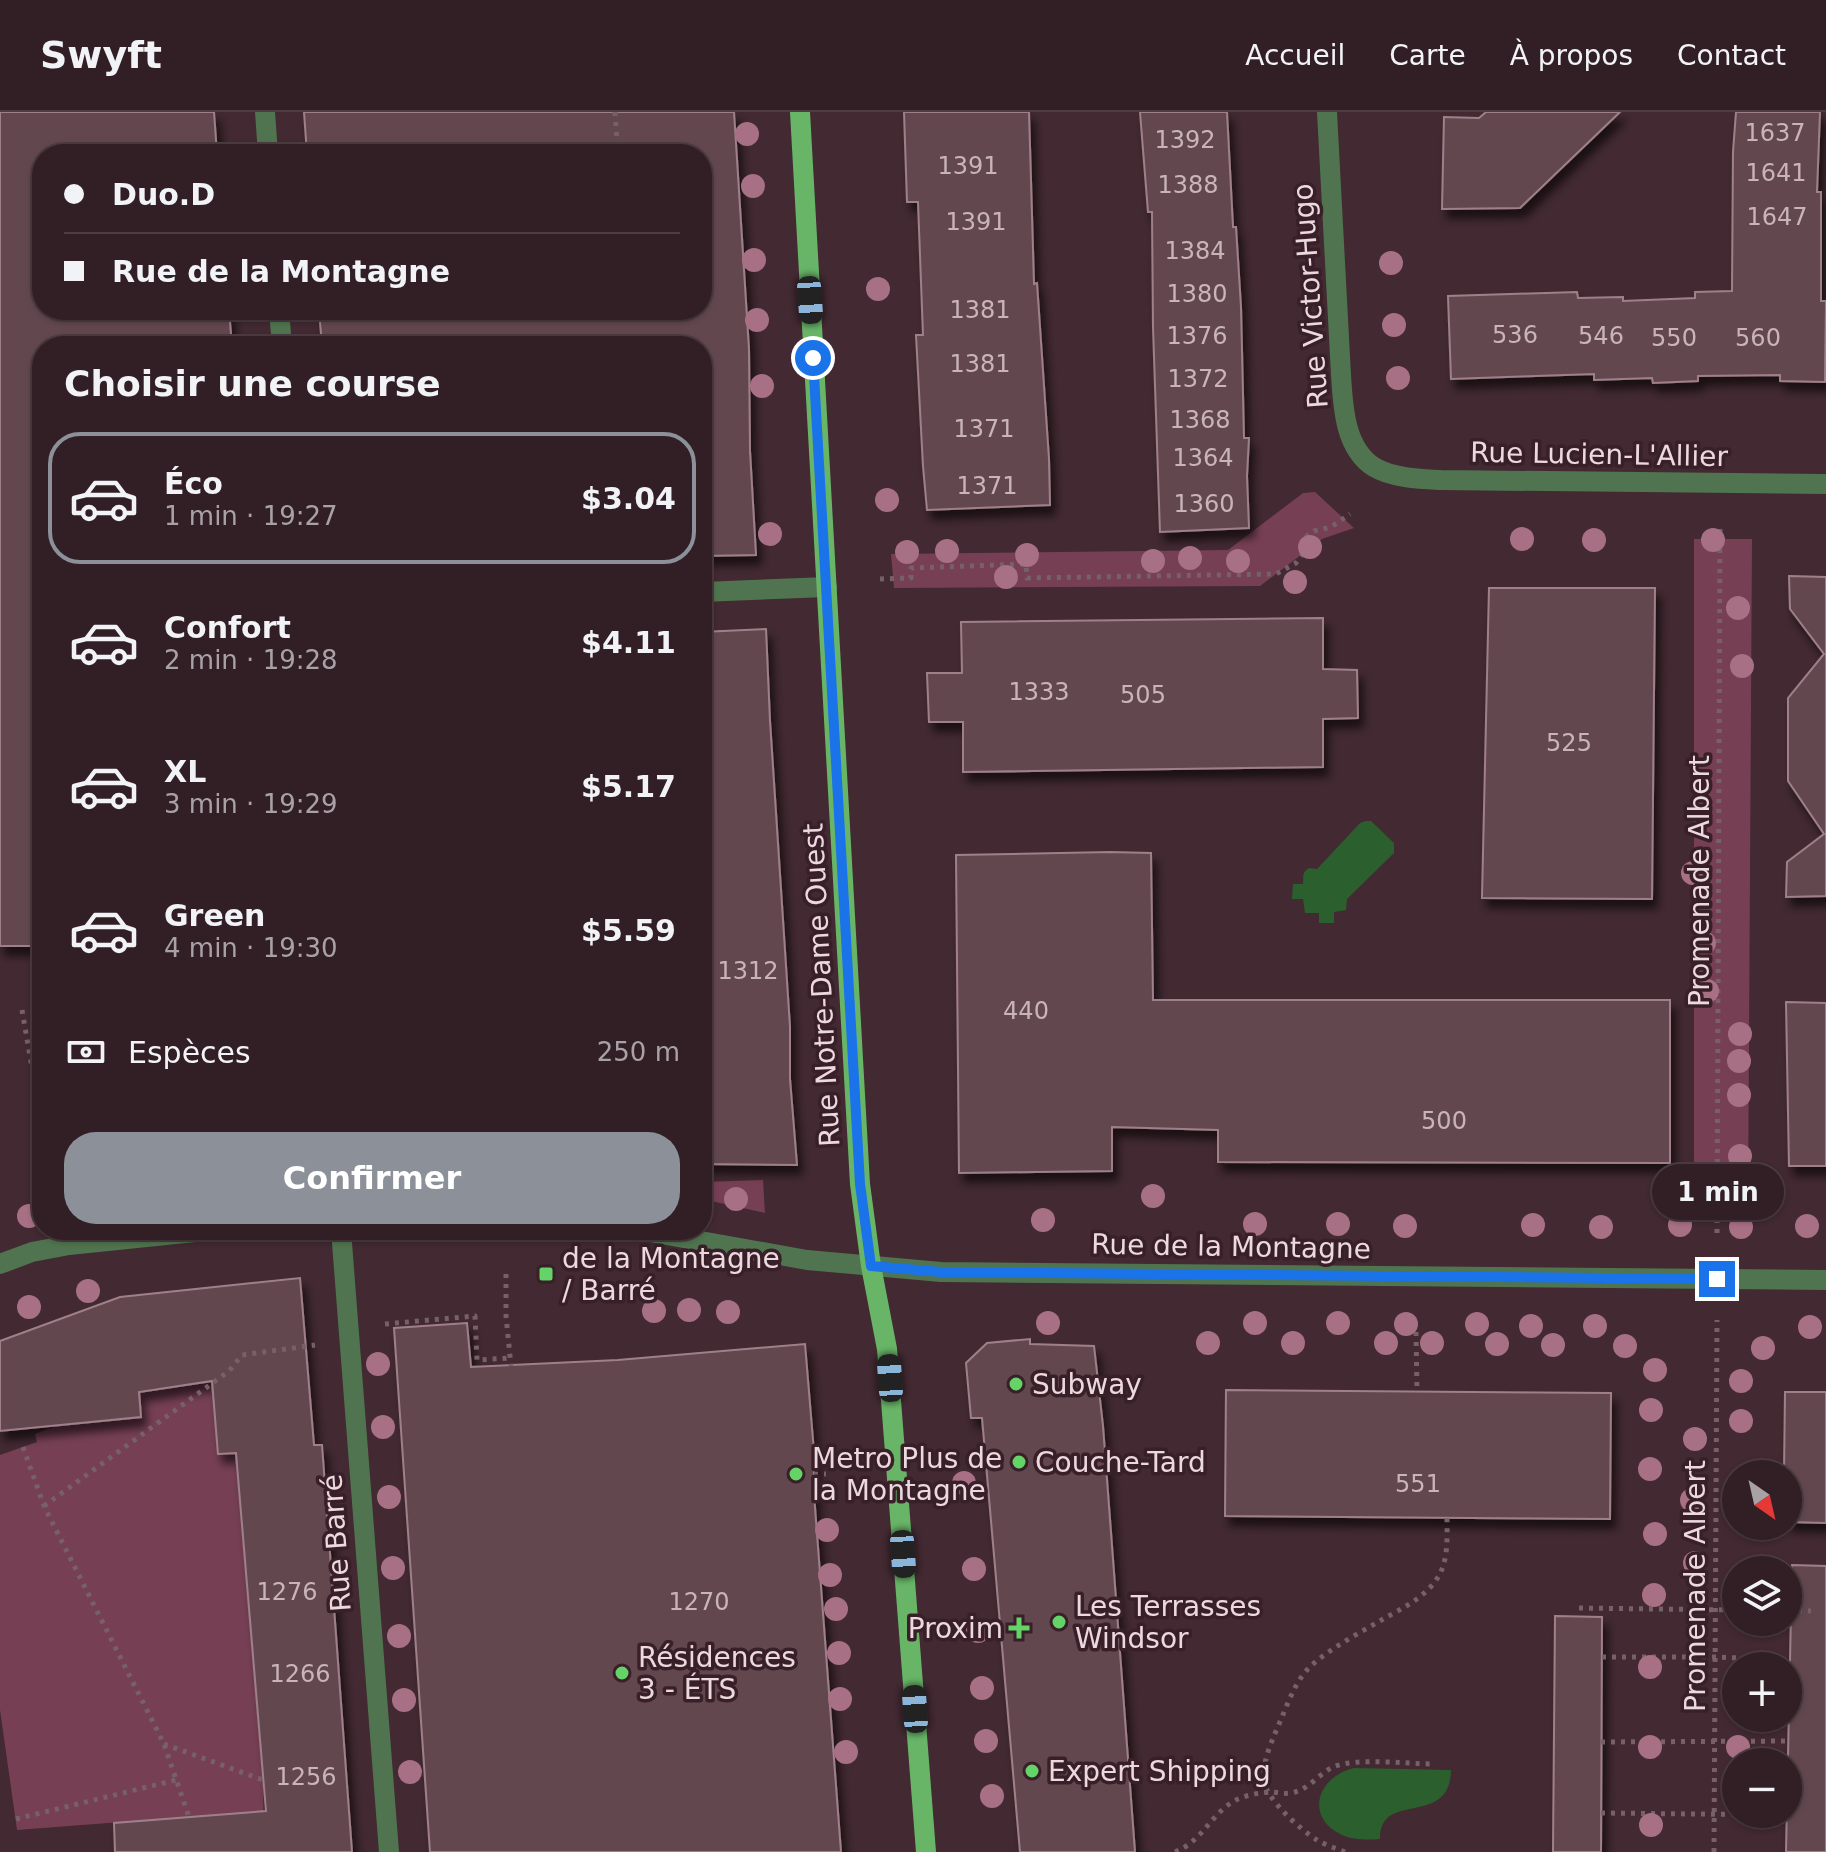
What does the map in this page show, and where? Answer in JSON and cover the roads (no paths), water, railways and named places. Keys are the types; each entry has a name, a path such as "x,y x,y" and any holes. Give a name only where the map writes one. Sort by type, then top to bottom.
{"main road":[{"name":"Rue Notre-Dame Ouest","path":"800,112 860,1184 887,1349 926,1852"}],"street":[{"path":"265,112 267,144"},
{"name":"Rue Victor-Hugo","path":"1327,112 1344,412 1354,443 1374,467"},
{"name":"Rue Lucien-L'Allier","path":"1374,467 1414,478 1441,480 1826,484"},
{"path":"712,592 827,587"},
{"path":"0,1264 32,1252 117,1240"},
{"name":"Rue Barré","path":"342,1240 389,1852"},
{"name":"Rue de la Montagne","path":"695,1240 807,1260 941,1272 1826,1280"}],"place":[{"name":"de la Montagne / Barré","path":"546,1274"},
{"name":"Subway","path":"1016,1384"},
{"name":"Couche-Tard","path":"1019,1462"},
{"name":"Metro Plus de la Montagne","path":"796,1474"},
{"name":"Les Terrasses Windsor","path":"1059,1622"},
{"name":"Proxim","path":"1019,1628"},
{"name":"Résidences 3 - ÉTS","path":"622,1673"},
{"name":"Expert Shipping","path":"1032,1771"}]}
